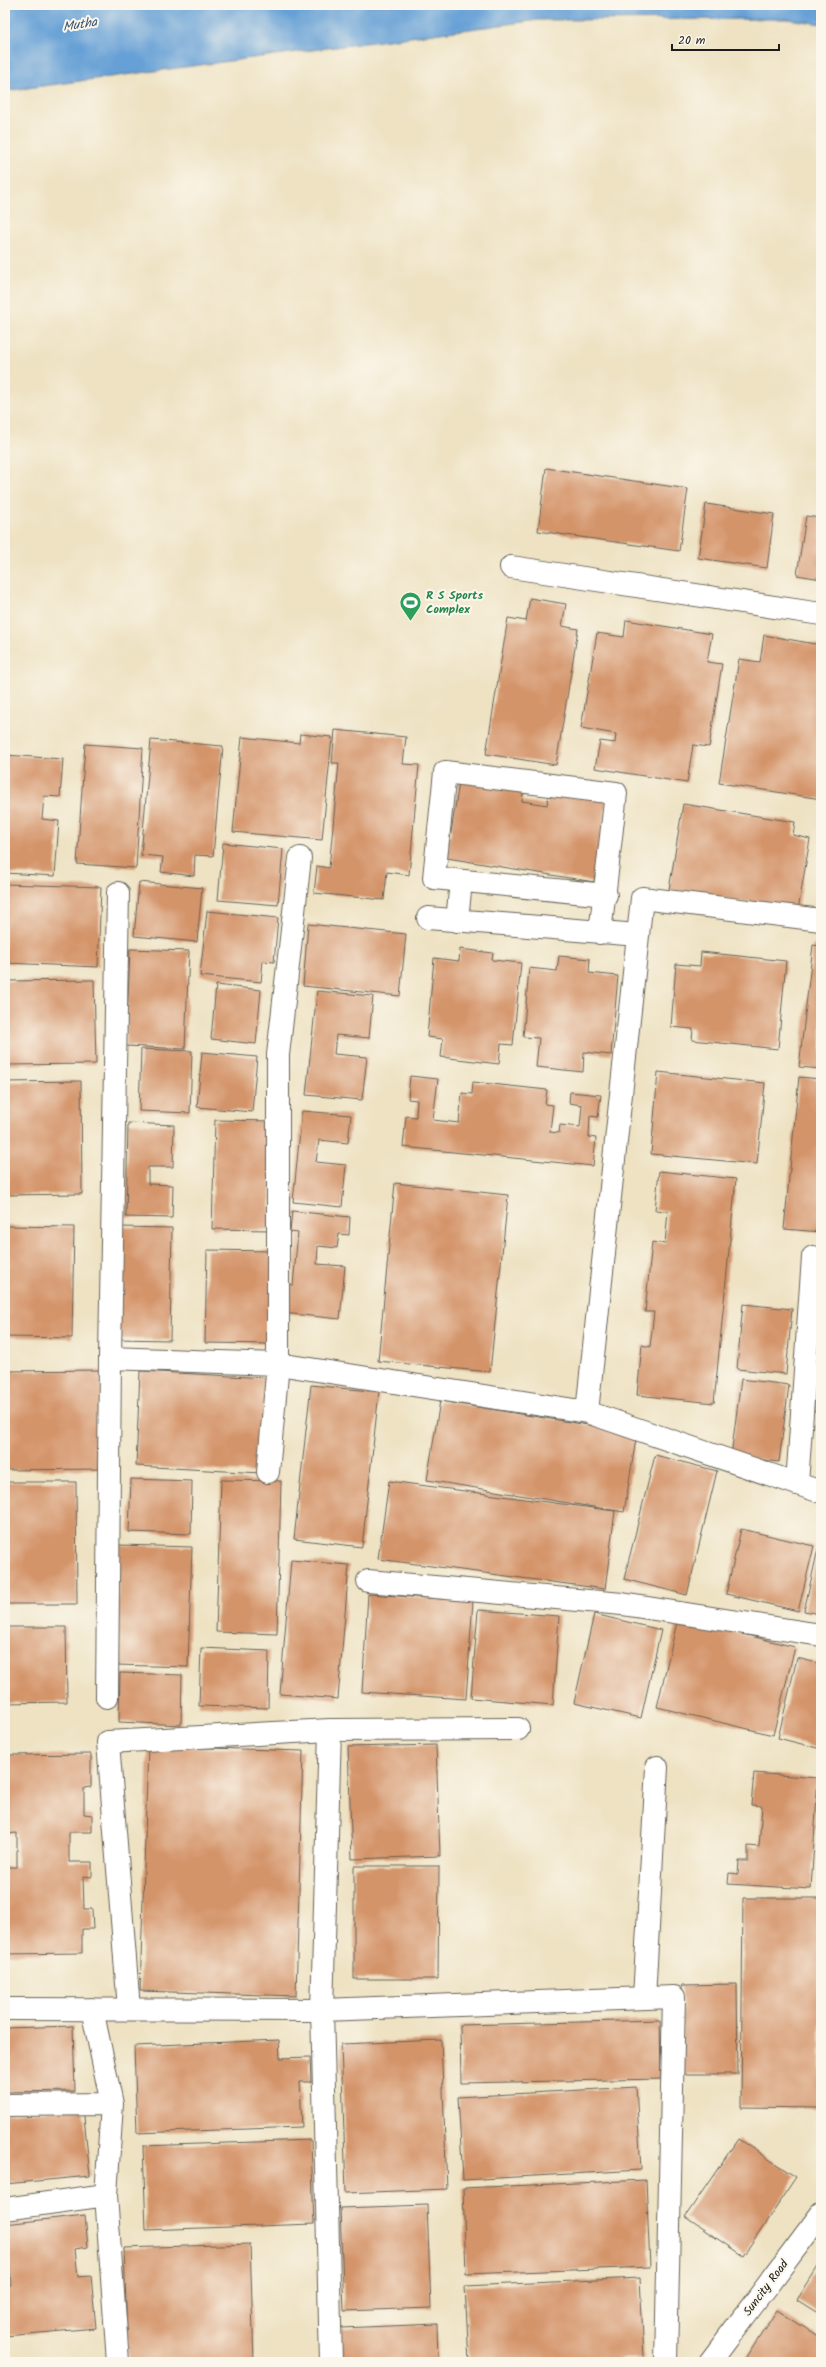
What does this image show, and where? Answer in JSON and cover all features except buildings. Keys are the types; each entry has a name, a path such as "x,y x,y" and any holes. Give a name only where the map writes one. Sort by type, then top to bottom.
{"street":[{"path":"511,567 821,614"},
{"path":"600,933 606,895 616,793 445,772 434,878 606,895"},
{"path":"268,1472 278,1364 278,1055 300,858"},
{"path":"457,921 461,881"},
{"path":"107,1697 110,1358 118,893"},
{"path":"587,1412 642,898 821,920"},
{"path":"428,918 638,935"},
{"path":"797,1484 813,1257"},
{"path":"110,1358 278,1364 587,1412 821,1492"},
{"path":"368,1581 622,1604 821,1635"},
{"path":"129,2009 108,1742 330,1730 518,1729"},
{"path":"330,1730 322,2010 331,2362"},
{"path":"644,1998 657,1767"},
{"path":"5,2009 322,2010 674,1997 666,2362"},
{"path":"92,2009 112,2104 106,2195 118,2362"},
{"path":"5,2105 112,2104"},
{"path":"5,2208 106,2195"},
{"name":"Suncity Road","path":"710,2362 821,2214"}],"water":[{"name":"Mutha","path":"5,5 821,5 821,24 788,19 538,20 5,91"}],"place":[{"name":"R S Sports Complex","path":"411,622"}]}
